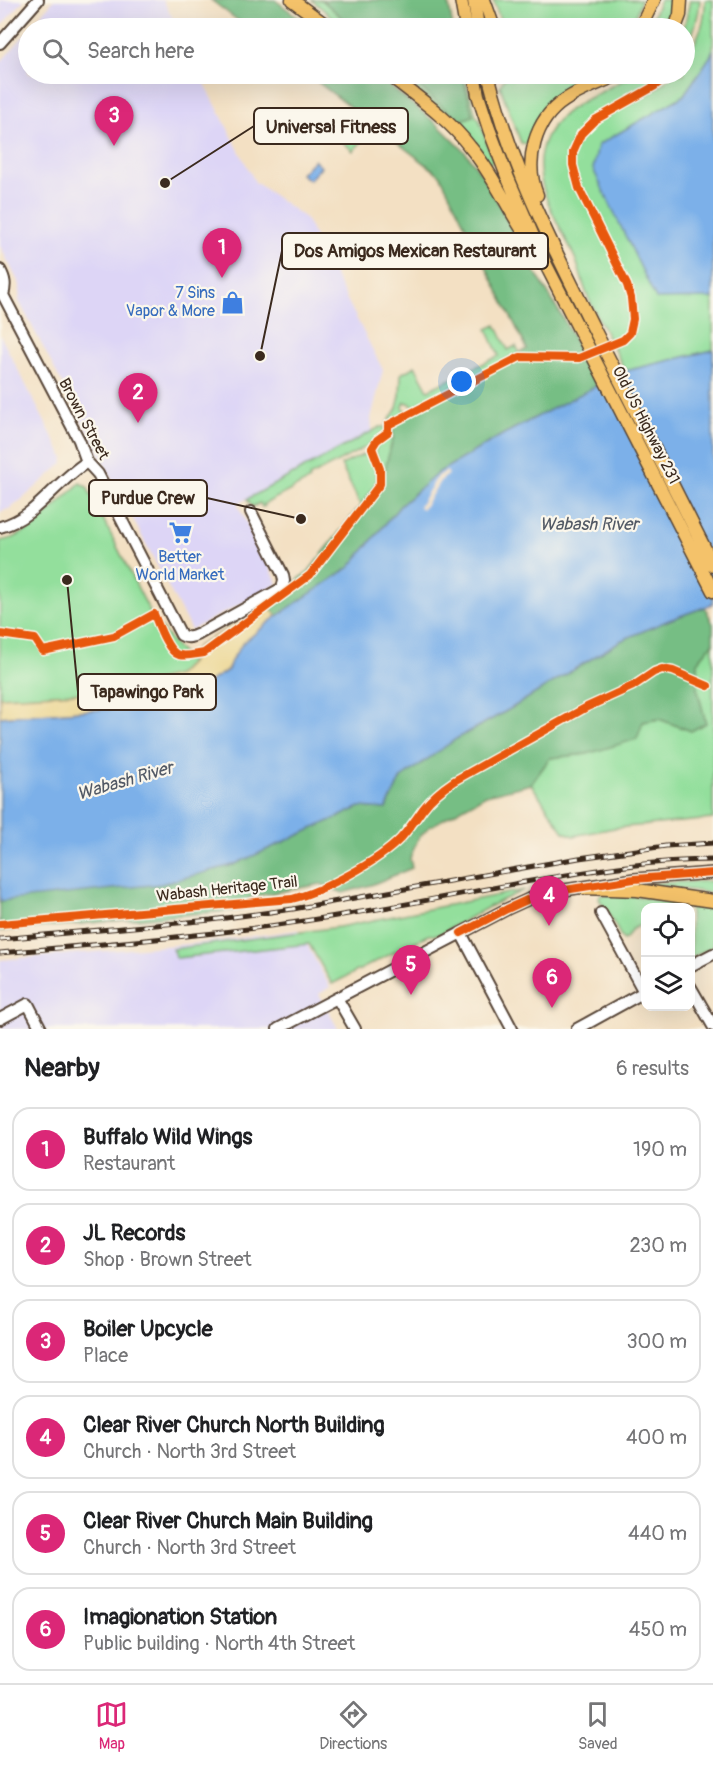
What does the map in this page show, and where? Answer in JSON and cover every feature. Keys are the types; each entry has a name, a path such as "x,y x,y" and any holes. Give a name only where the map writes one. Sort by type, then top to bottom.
{"main road":[{"path":"292,0 316,18"},
{"path":"304,0 324,18"},
{"path":"462,0 465,18"},
{"path":"474,0 477,18"},
{"path":"484,0 490,18"},
{"path":"679,18 681,0"},
{"path":"644,18 651,2"},
{"path":"400,84 470,146 486,168 515,220 542,257"},
{"name":"Old US Highway 231","path":"476,84 507,176 542,257 713,591"},
{"name":"Old US Highway 231","path":"491,84 500,120 529,196 713,565"},
{"path":"577,295 566,257 536,193 531,176 531,156 540,128 556,107 566,99 598,84"},
{"path":"583,888 638,890 713,901"}],"street":[{"path":"22,18 38,0"},
{"path":"0,43 18,23"},
{"name":"Brown Street","path":"0,270 6,287 2,294 79,440 87,462 98,474 181,635 185,638 199,634 282,588 283,575 251,512"},
{"path":"0,527 27,515 74,470 87,462"},
{"path":"278,1029 529,899 552,892 634,879 713,873"},
{"path":"601,913 641,984"},
{"path":"461,933 512,1029"},
{"path":"695,963 713,954"},
{"path":"577,1029 641,993"},
{"path":"695,995 713,1026"},
{"path":"337,998 355,1029"},
{"path":"0,1019 28,1004 41,1029"}],"shaded area":[{"path":"0,0 24,0 0,27"},
{"path":"54,0 163,0 173,18 39,18"},
{"path":"18,42 18,84 205,84 255,182 305,218 383,370 371,418 372,432 237,504 278,584 191,630 19,301 20,285 0,246 0,63"},
{"path":"0,335 64,459 63,463 20,501 0,512"},
{"path":"299,930 330,987 319,994 338,1029 0,1029 0,960 201,943"}],"green space":[{"path":"211,0 275,0 299,18 235,18"},
{"path":"312,0 322,0 343,18 333,18"},
{"path":"322,0 448,0 451,18 343,18"},
{"path":"493,0 641,0 635,18 500,18"},
{"path":"660,0 675,0 672,18 652,18"},
{"path":"690,0 700,0 695,26 695,18 686,18"},
{"path":"705,0 713,0 713,49 695,79 695,43 704,13"},
{"path":"320,84 387,84 437,124 467,154 485,179 563,318 597,386 502,435 439,472 400,506 350,567 277,616 266,604 308,572 383,477 393,438 392,422 527,349 440,175"},
{"path":"410,84 416,84 459,121 473,116 464,84 467,84 493,161 489,164 456,123"},
{"path":"416,84 465,84 473,116 459,121"},
{"path":"501,84 582,84 567,92 536,124 527,144 521,143"},
{"path":"615,84 652,84 597,115 604,118 662,84 691,84 683,96 598,145 706,297 713,298 713,350 625,371 588,296 575,258 547,200 540,166 541,151 554,125 577,104"},
{"path":"345,125 362,141 353,151 335,135"},
{"path":"496,325 508,350 516,346 520,353 414,407 405,402 403,407 408,412 388,422 397,408 401,374 415,366 428,390 499,356 487,329"},
{"path":"380,427 386,427 386,430 368,446 309,477 310,480 264,504 265,506 262,507 260,503 252,507 247,499"},
{"path":"393,438 383,477 375,452 376,446 383,439"},
{"path":"369,452 378,475 375,486 361,506 341,465"},
{"path":"80,483 87,487 154,620 190,663 178,675 115,691 0,697 0,541 13,538 33,528"},
{"path":"705,607 713,624 713,643 698,661 697,688 706,723 691,731 659,719 643,722 637,739 587,754 550,758 531,784 486,795 429,827 418,839 410,858 412,868 371,885 343,893 321,884 251,897 239,910 0,931 0,901 233,865 360,807 386,809 401,778 456,739 510,709 620,641"},
{"path":"713,643 713,819 614,828 573,836 564,832 531,784 550,758 587,754 643,722 659,719 691,731 706,723 697,688 698,661"},
{"path":"713,881 713,946 695,956 695,905 711,908 712,893 652,885 653,883"},
{"path":"524,890 438,935 428,935 332,984 309,944 177,958 172,949 339,927"},
{"path":"600,895 636,896 680,903 641,903 641,925 632,929 623,940 599,899"}],"sand":[{"path":"266,604 277,616 242,646 228,670 174,704 0,717 0,697 115,691 178,675 190,663 196,647"}],"water":[{"path":"713,49 713,298 656,299 593,169 598,145 683,96 691,84 695,84 695,79"},
{"path":"314,160 321,167 309,180 301,174"},
{"name":"Wabash River","path":"713,350 713,604 620,641 510,709 456,739 401,778 386,809 360,807 233,865 161,884 0,901 0,717 174,704 228,670 242,644 277,616 350,567 400,506 439,472 502,435 625,371"}],"pier":[{"path":"446,471 449,474 440,481 423,509 419,507 437,477"}],"railway":[{"path":"0,939 211,920 293,909 579,858 666,846 713,843"},
{"path":"0,953 262,927 603,869 713,860"}],"cycle path":[{"path":"0,634 35,639 43,651 114,636 154,614 164,637 175,653 185,656 204,653 310,575 380,484 380,469 372,448 377,440 388,432 388,425 520,357 579,358 623,340 630,333 633,319 631,298 627,285 579,188 573,165 573,152 581,134 595,120 658,84"},
{"name":"Wabash Heritage Trail","path":"0,924 292,899 305,895 349,875 379,857 404,835 430,801 454,781 587,707 633,686 654,672 662,669 673,671 708,686"},
{"path":"461,933 529,899 552,892 634,879 713,873"}],"place":[{"name":"Boiler Upcycle","path":"114,146"},
{"name":"Universal Fitness","path":"165,183"},
{"name":"Buffalo Wild Wings","path":"222,278"},
{"name":"7 Sins Vapor & More","path":"233,302"},
{"name":"Dos Amigos Mexican Restaurant","path":"260,356"},
{"name":"JL Records","path":"138,423"},
{"name":"Purdue Crew","path":"301,519"},
{"name":"Better World Market","path":"180,532"},
{"name":"Tapawingo Park","path":"67,580"},
{"name":"Clear River Church North Building","path":"549,926"},
{"name":"Clear River Church Main Building","path":"411,995"},
{"name":"Imagionation Station","path":"552,1008"}]}
